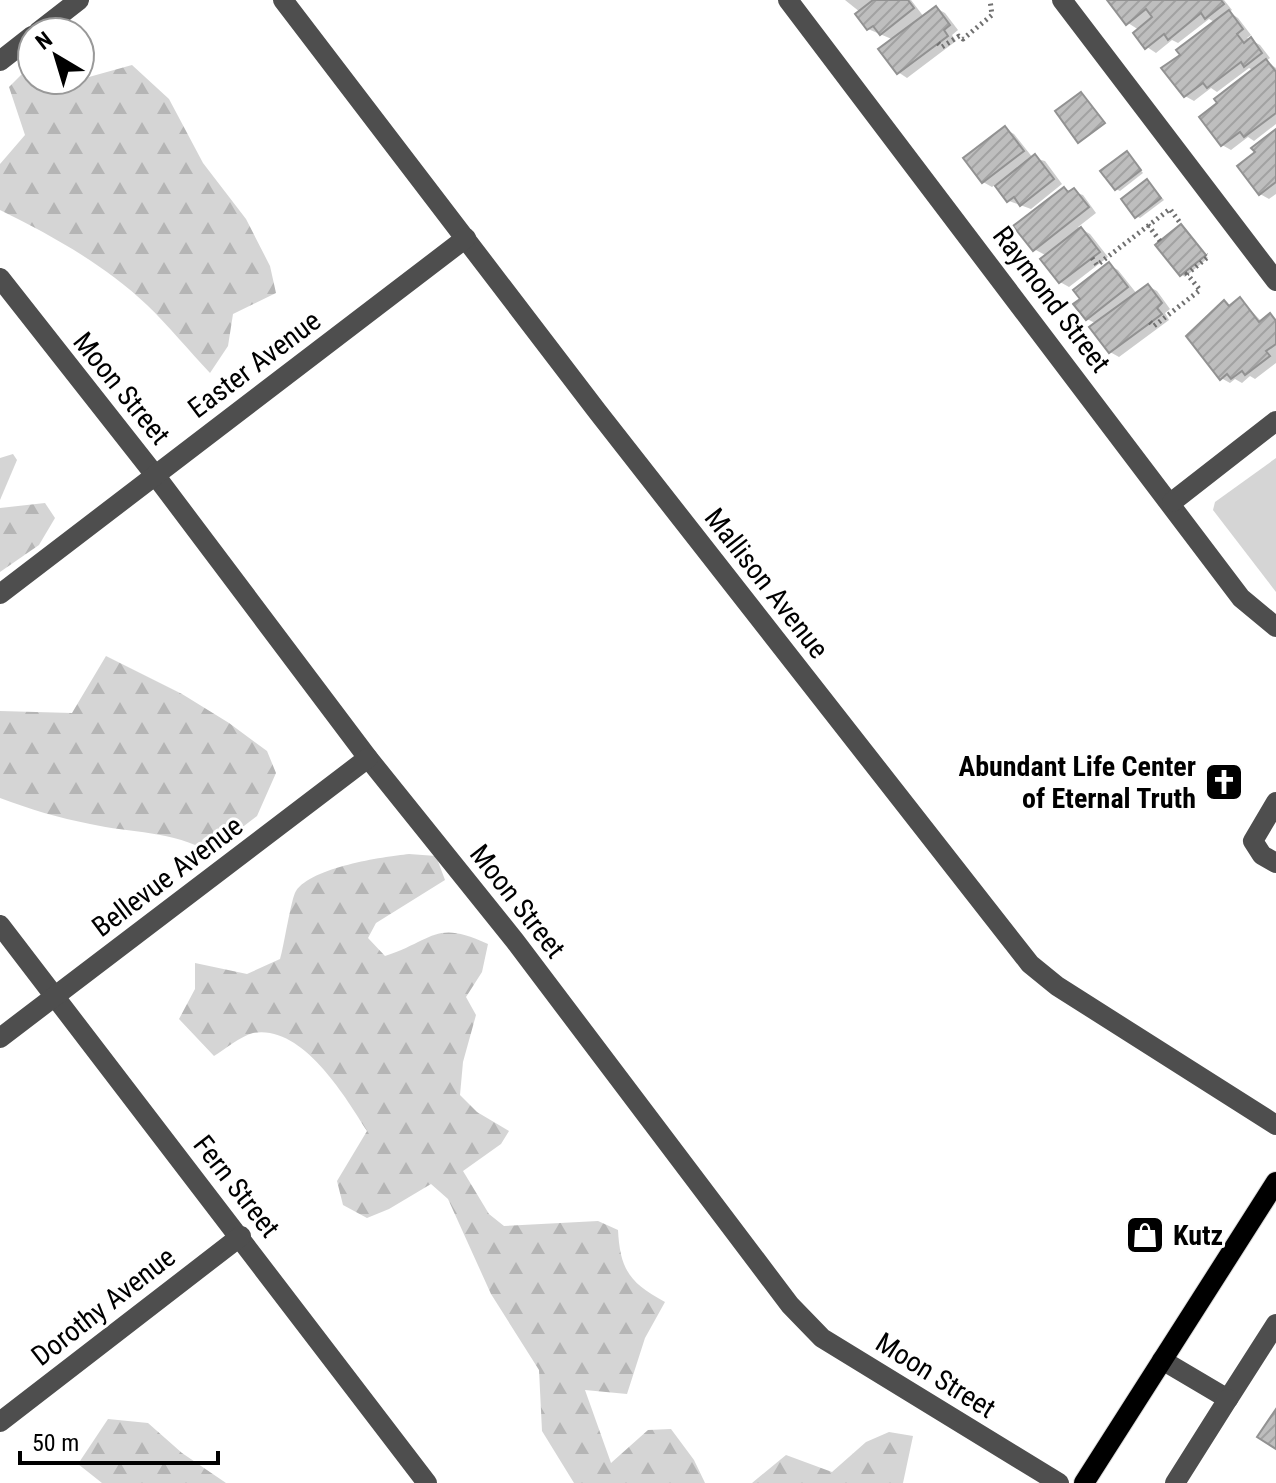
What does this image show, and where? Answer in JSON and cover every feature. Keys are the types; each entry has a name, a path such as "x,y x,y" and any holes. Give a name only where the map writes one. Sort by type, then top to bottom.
{"main road":[{"path":"1084,1483 1276,1182"}],"street":[{"path":"58,16 79,0"},
{"name":"Mallison Avenue","path":"283,0 597,411 1030,964 1057,986 1276,1125"},
{"name":"Raymond Street","path":"788,0 1172,502 1241,598 1276,627"},
{"path":"1062,0 1276,281"},
{"path":"0,61 16,48"},
{"name":"Easter Avenue","path":"0,594 466,238"},
{"name":"Moon Street","path":"0,278 155,475 368,758 515,941 790,1305 822,1338 1059,1483"},
{"path":"1172,502 1276,421"},
{"name":"Bellevue Avenue","path":"0,1038 368,758"},
{"path":"1276,802 1253,841 1262,855 1276,863"},
{"name":"Fern Street","path":"0,925 427,1483"},
{"name":"Dorothy Avenue","path":"0,1422 241,1236"},
{"path":"1175,1483 1276,1324"},
{"path":"1162,1360 1228,1399"}],"path":[{"path":"938,43 942,47 959,36 963,39 992,15 990,0"},
{"path":"1092,258 1097,265 1170,209 1181,224"},
{"path":"1148,225 1160,241"},
{"path":"1150,322 1154,326 1200,290 1187,274 1208,257 1206,255"}],"green space":[{"path":"132,65 169,99 203,163 246,219 270,266 276,293 233,314 228,346 210,373 131,290 58,240 0,210 0,164 25,135 9,87 16,80 16,96 96,96 96,75"},
{"path":"13,454 17,460 0,500 0,458"},
{"path":"1276,458 1276,592 1213,510 1215,502"},
{"path":"45,503 55,518 39,545 0,572 0,508"},
{"path":"106,656 182,694 267,751 276,773 257,816 210,852 181,840 67,819 0,798 0,711 72,713"},
{"path":"409,854 436,856 445,880 376,923 368,938 385,956 445,933 456,933 488,944 482,972 466,997 476,1015 463,1062 460,1095 477,1112 509,1131 501,1144 463,1171 489,1214 504,1226 598,1221 618,1230 621,1255 629,1274 643,1288 665,1302 645,1338 627,1394 585,1390 611,1463 648,1430 671,1429 694,1460 705,1483 574,1483 542,1431 539,1370 491,1294 448,1199 431,1184 367,1218 343,1205 337,1181 367,1131 320,1066 305,1051 271,1033 248,1035 214,1056 179,1019 195,989 195,963 247,974 280,959 294,895 304,883 348,865"},
{"path":"108,1419 148,1423 182,1453 226,1483 102,1483 78,1464"},
{"path":"889,1432 913,1436 903,1483 752,1483 786,1455 832,1472 866,1442"}],"building":[{"path":"873,0 908,0 914,8 880,35 873,26 867,30 855,14"},
{"path":"1107,0 1221,0 1224,4 1205,19 1201,13 1168,40 1164,34 1145,49 1133,33 1152,17 1146,9 1126,25"},
{"path":"936,6 950,25 944,30 948,36 897,74 878,49"},
{"path":"1229,10 1243,29 1237,34 1244,43 1251,37 1262,53 1244,67 1241,62 1207,88 1203,83 1184,97 1161,68 1180,55 1176,50"},
{"path":"1266,59 1276,72 1276,113 1244,137 1240,132 1221,146 1199,117 1217,103 1214,99"},
{"path":"1081,92 1105,123 1078,143 1055,111"},
{"path":"1005,126 1024,151 982,183 963,158"},
{"path":"1276,129 1276,182 1259,195 1237,166 1255,152 1251,148"},
{"path":"1127,151 1141,170 1115,190 1100,171"},
{"path":"1035,154 1054,179 1020,206 1014,197 1007,202 995,186"},
{"path":"1147,179 1161,198 1135,218 1121,199"},
{"path":"1064,187 1068,192 1074,188 1089,207 1033,251 1013,226"},
{"path":"1181,224 1206,255 1180,276 1155,245"},
{"path":"1081,227 1100,252 1059,283 1040,259"},
{"path":"1109,262 1128,287 1086,320 1073,304 1080,299 1073,290"},
{"path":"1148,284 1162,303 1157,308 1162,314 1109,353 1089,327"},
{"path":"1240,297 1259,322 1270,313 1276,321 1276,344 1266,351 1270,356 1245,375 1242,371 1231,379 1227,374 1220,380 1186,336 1224,300 1229,306"},
{"path":"1276,1409 1276,1449 1257,1437"}],"place":[{"name":"Abundant Life Center of Eternal Truth","path":"1224,782"},
{"name":"Kutz","path":"1145,1235"}]}
